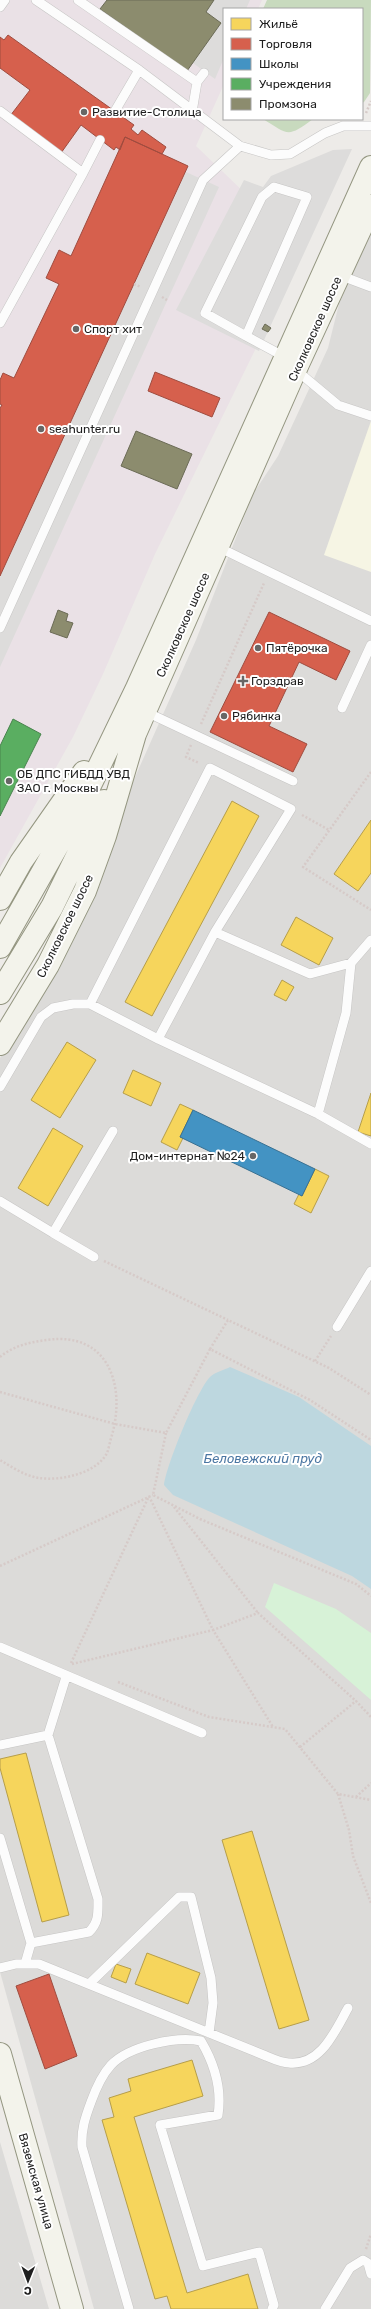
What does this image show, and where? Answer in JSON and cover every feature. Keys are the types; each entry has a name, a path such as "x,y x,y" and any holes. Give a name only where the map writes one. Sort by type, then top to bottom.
{"main road":[{"name":"Сколковское шоссе","path":"0,1044 48,965 85,891 105,836 135,734 218,547 293,364 371,167"},
{"name":"Сколковское шоссе","path":"136,688 293,364 339,275 371,206"},
{"path":"0,899 21,862 83,774 136,688"},
{"path":"0,946 80,806 136,688"},
{"path":"0,993 52,907 135,734"},
{"name":"Вяземская улица","path":"0,2054 72,2309"}],"lane":[{"path":"0,7 5,0"},
{"path":"36,0 139,70 192,112 240,146 271,155 290,154 325,133 343,126 371,126"},
{"path":"78,0 197,82"},
{"path":"115,111 139,70"},
{"path":"192,112 197,82 204,73"},
{"path":"0,111 83,173"},
{"path":"0,323 100,140"},
{"path":"0,628 203,180 240,146"},
{"path":"246,336 307,197 274,187 262,197 205,313 293,364 338,405 371,416"},
{"path":"339,275 371,288"},
{"path":"218,547 371,621"},
{"path":"342,708 371,646"},
{"path":"144,712 293,781"},
{"path":"90,1004 210,768 291,809 215,932 158,1040"},
{"path":"215,932 310,974 351,963 371,940"},
{"path":"318,1114 346,1014 351,963"},
{"path":"0,1087 41,1016 53,1008 72,1004 90,1004 158,1040 318,1114 371,1144"},
{"path":"53,1233 112,1131"},
{"path":"0,1202 94,1257"},
{"path":"337,1327 371,1271"},
{"path":"0,1647 66,1677 202,1733"},
{"path":"31,1943 89,1932 96,1926 98,1916 98,1899 48,1735 66,1677"},
{"path":"0,1745 48,1735"},
{"path":"0,1838 31,1943 24,1964"},
{"path":"89,1984 179,1897 192,1897 211,1978 213,2003 210,2033"},
{"path":"0,1968 24,1964 39,1964 289,2064 312,2059 322,2050 348,2008"},
{"path":"129,2309 82,2147 83,2123 100,2079 112,2063 138,2050 163,2042 189,2039 201,2041 208,2053 218,2082 220,2101 218,2115 160,2125 203,2266 259,2252 274,2305 272,2309"},
{"path":"325,2309 350,2268 363,2260 368,2263 371,2274"}],"path":[{"path":"186,757 270,572"},
{"path":"371,772 302,867 371,910"},
{"path":"291,809 329,830"},
{"path":"94,1257 315,1361 371,1395"},
{"path":"153,1495 166,1433 210,1349 228,1320"},
{"path":"315,1361 337,1327"},
{"path":"0,1357 9,1350 33,1341 62,1338 85,1343 104,1358 114,1380 118,1405 115,1424 106,1454 86,1473 63,1478 38,1478 19,1471 0,1460"},
{"path":"210,1349 310,1400 371,1440"},
{"path":"0,1392 115,1424 166,1433"},
{"path":"0,1566 153,1495 200,1519 356,1584 371,1596"},
{"path":"149,1496 213,1630 273,1727"},
{"path":"66,1677 149,1496"},
{"path":"172,1505 258,1613 356,1701 371,1717"},
{"path":"71,1664 213,1630 258,1613"},
{"path":"71,1664 78,1666"},
{"path":"115,1681 209,1717 286,1729 338,1794 349,1830 353,1856 371,1903"},
{"path":"300,1746 356,1701"},
{"path":"356,1798 371,1783"},
{"path":"338,1794 371,1800"}],"shaded area":[{"path":"0,0 262,0 258,8 223,8 223,86 196,146 304,250 155,554 103,674 73,737 0,868"},
{"path":"106,0 250,0 246,8 223,8 223,60 215,79"},
{"path":"352,149 259,351 176,310 244,180 263,187 271,176 333,150"},
{"path":"186,172 219,187 0,667 0,576"},
{"path":"371,233 371,2309 94,2309 0,1972 0,1058 54,967 132,784 196,640 253,494 278,456 328,348 339,304"},
{"path":"371,421 371,572 324,555"},
{"path":"0,2142 49,2309 0,2309"}],"green space":[{"path":"267,0 371,0 370,93 364,102 363,8 263,8"},
{"path":"265,120 312,120 293,132 283,131"},
{"path":"274,1583 336,1609 371,1633 371,1700 265,1607"}],"water":[{"name":"Беловежский пруд","path":"230,1367 299,1397 371,1446 371,1589 352,1576 173,1495 164,1485 170,1462 196,1399 211,1376"}],"building: Жильё":[{"path":"232,801 259,816 152,1016 125,1002"},
{"path":"371,820 371,873 358,891 334,874"},
{"path":"296,917 333,938 319,965 281,945"},
{"path":"282,980 294,987 286,1001 274,995"},
{"path":"67,1042 96,1060 60,1118 31,1100"},
{"path":"133,1070 161,1083 151,1106 123,1093"},
{"path":"371,1093 371,1136 358,1132"},
{"path":"180,1104 193,1110 180,1137 183,1138 177,1150 161,1142"},
{"path":"53,1128 83,1146 48,1206 18,1188"},
{"path":"315,1169 329,1176 311,1213 294,1204 299,1194 302,1196"},
{"path":"26,1753 69,1915 42,1922 0,1768 0,1759"},
{"path":"252,1831 309,2020 279,2029 222,1840"},
{"path":"147,1953 200,1973 188,2004 135,1984"},
{"path":"116,1964 131,1969 126,1983 111,1977"},
{"path":"192,2060 203,2096 134,2117 187,2293 248,2274 258,2309 171,2309 167,2296 155,2299 102,2120 114,2117 109,2098 131,2091 128,2079"}],"building: Торговля":[{"path":"8,35 134,125 131,129 138,135 142,130 166,147 162,154 125,137 120,150 116,147 114,150 81,125 61,153 10,116 30,90 0,68 0,37 4,40"},
{"name":"Спорт хит","path":"125,137 188,166 0,576 0,408 2,405 0,404 0,380 3,373 14,378 59,284 46,278 59,250 71,256"},
{"path":"155,372 220,398 212,417 148,391"},
{"path":"269,612 350,651 336,680 299,662 269,726 307,744 293,772 210,732"},
{"path":"49,1974 77,2056 45,2069 16,1986"}],"building: Школы":[{"path":"193,1110 315,1169 302,1196 180,1137"}],"building: Учреждения":[{"name":"ОБ ДПС ГИБДД УВД ЗАО г. Москвы","path":"13,719 41,734 0,816 0,746"}],"building: Промзона":[{"path":"107,0 214,0 206,12 221,23 187,71 100,9"},
{"path":"265,324 271,328 268,332 262,329"},
{"path":"136,431 192,454 177,489 121,466"},
{"path":"58,610 68,614 66,621 73,623 67,638 50,632"}],"place":[{"name":"Развитие-Столица","path":"84,112"},
{"name":"Спорт хит","path":"76,329"},
{"name":"seahunter.ru","path":"41,429"},
{"name":"Пятёрочка","path":"258,648"},
{"name":"Горздрав","path":"243,681"},
{"name":"Рябинка","path":"224,716"},
{"name":"ОБ ДПС ГИБДД УВД ЗАО г. Москвы","path":"9,781"},
{"name":"Дом-интернат №24","path":"253,1156"}]}
